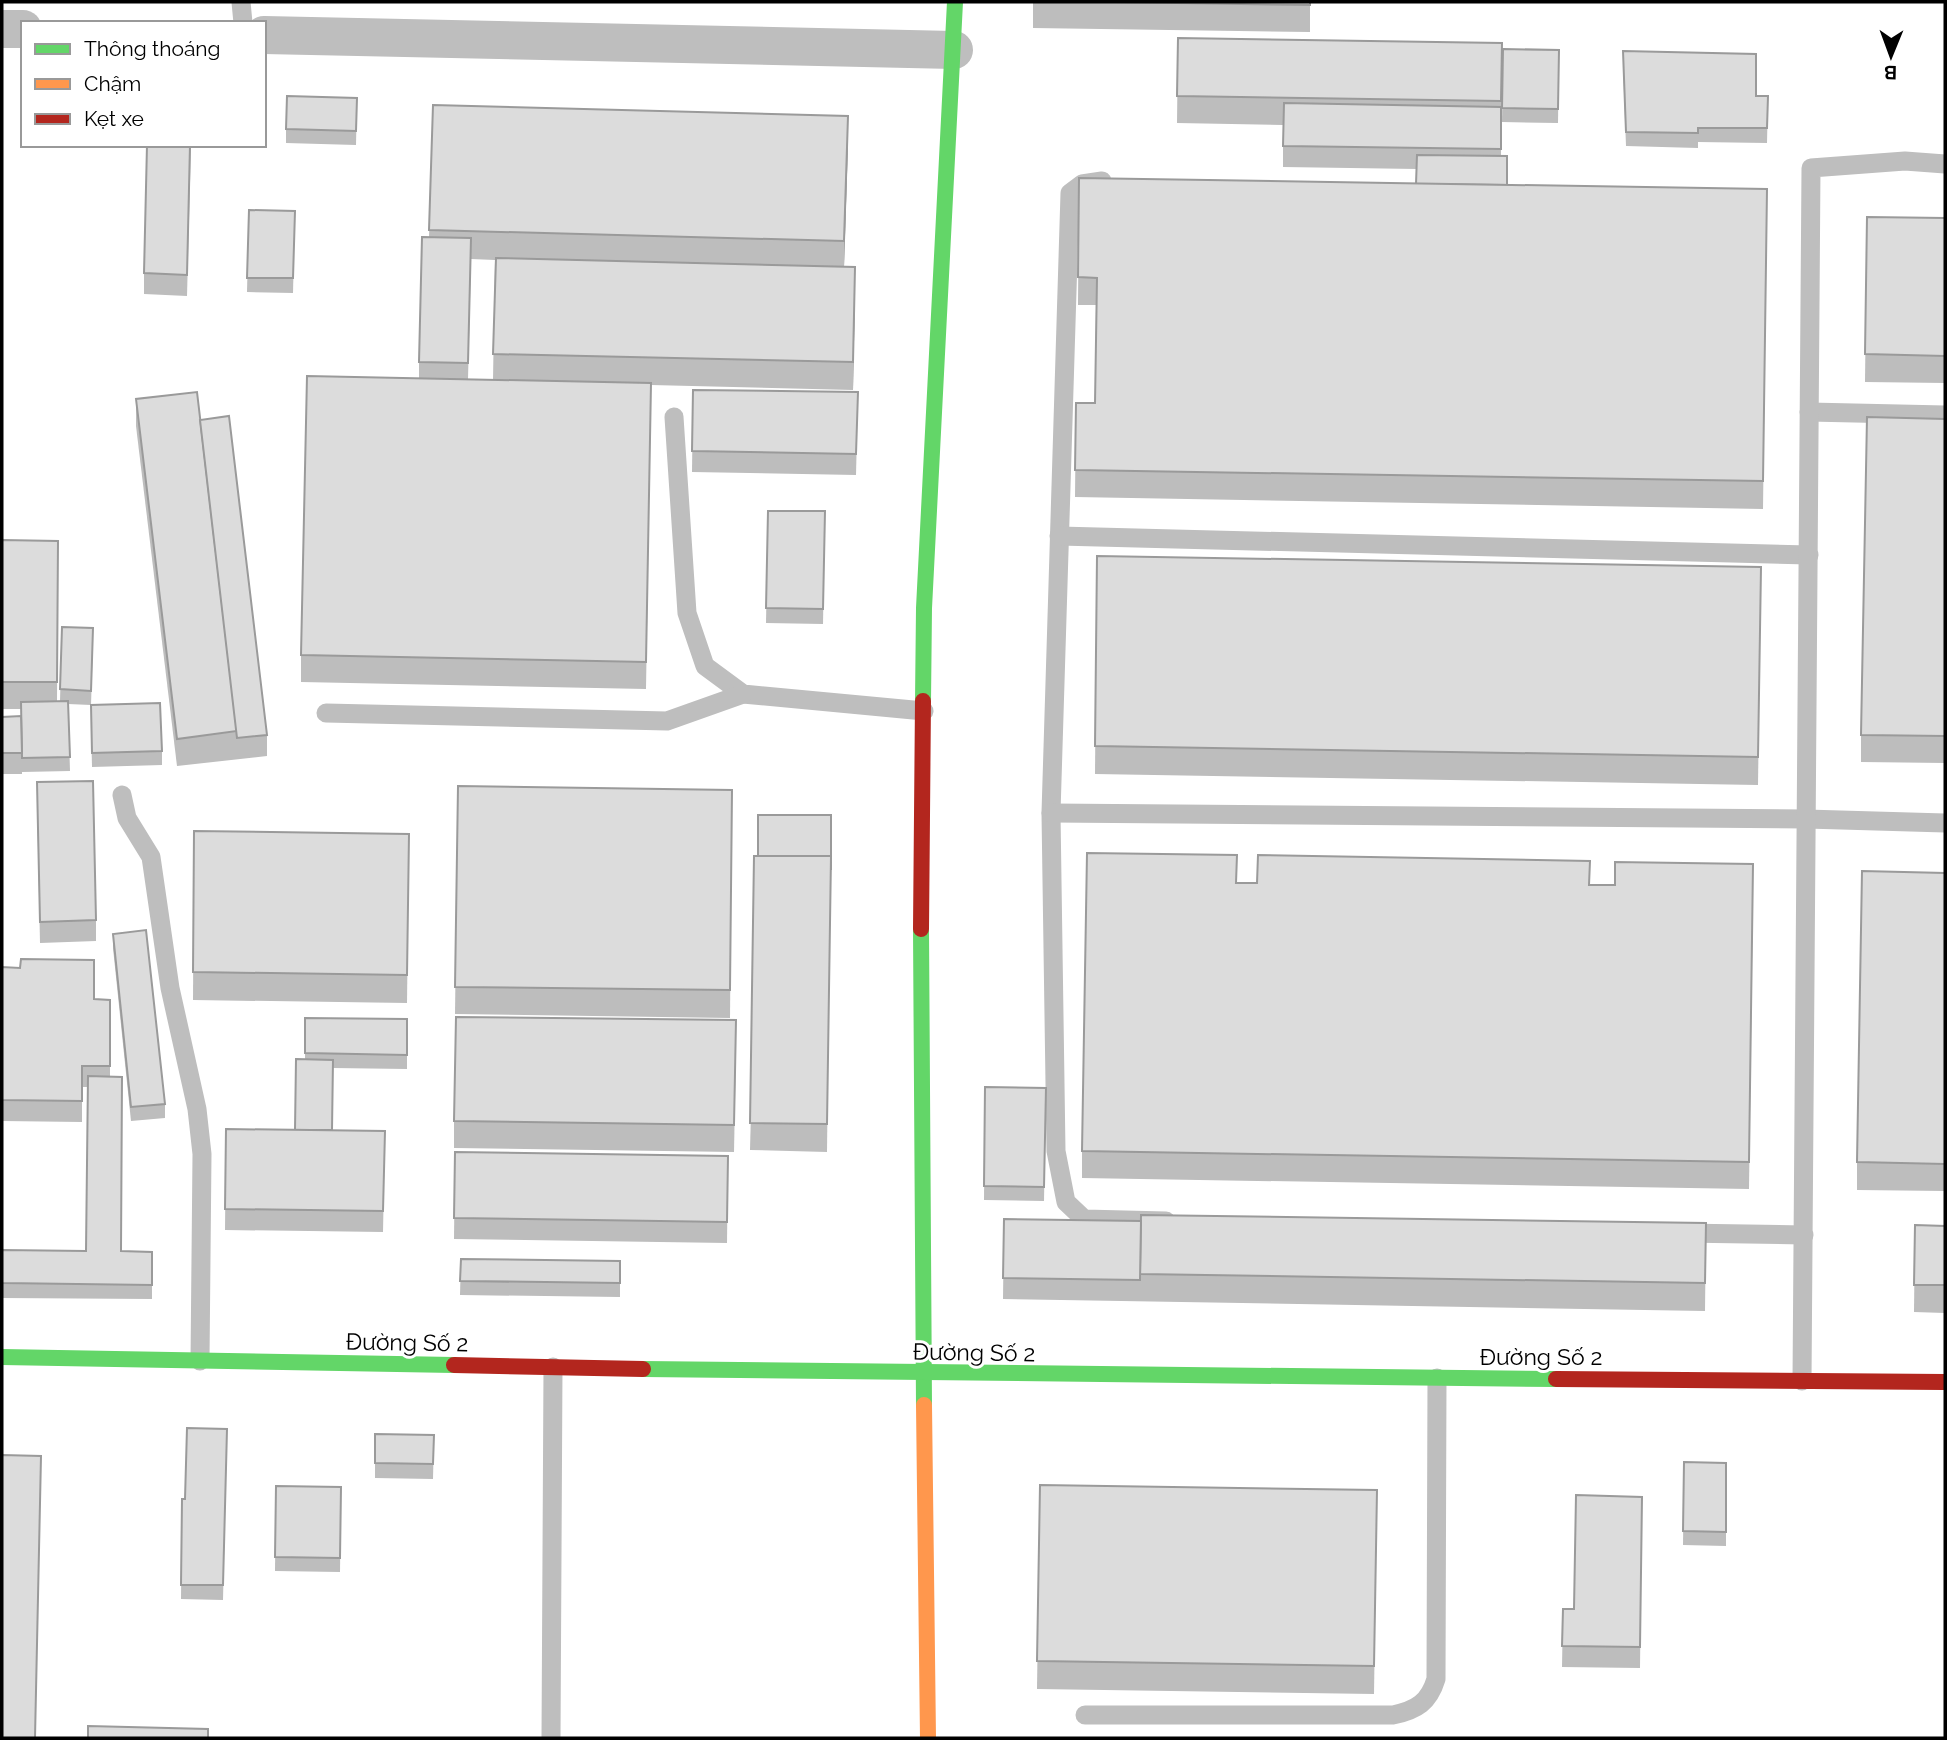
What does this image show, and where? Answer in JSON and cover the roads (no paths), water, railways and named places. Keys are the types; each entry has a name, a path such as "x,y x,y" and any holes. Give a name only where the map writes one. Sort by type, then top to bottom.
{"street":[{"path":"928,1738 920,1081 924,608 955,2"},
{"path":"2,29 21,29"},
{"path":"266,35 954,50"},
{"name":"Đường Số 2","path":"2,1357 922,1374 1945,1382"}],"lane":[{"path":"241,2 243,21"},
{"path":"1802,1381 1811,169 1905,161 1945,164"},
{"path":"1120,182 1093,181 1070,193 1051,813 1056,1152 1066,1202 1084,1219 1181,1221"},
{"path":"1809,412 1945,415"},
{"path":"674,417 687,613 705,666 743,694"},
{"path":"1059,536 1809,555"},
{"path":"326,713 667,721 743,694 924,711"},
{"path":"122,794 127,818 151,857 170,988 197,1109 202,1154 200,1361"},
{"path":"1051,813 1806,819 1945,823"},
{"path":"1665,1232 1804,1235"},
{"path":"551,1738 553,1367"},
{"path":"1085,1715 1393,1715 1418,1708 1426,1701 1432,1695 1437,1679 1437,1378"}]}
